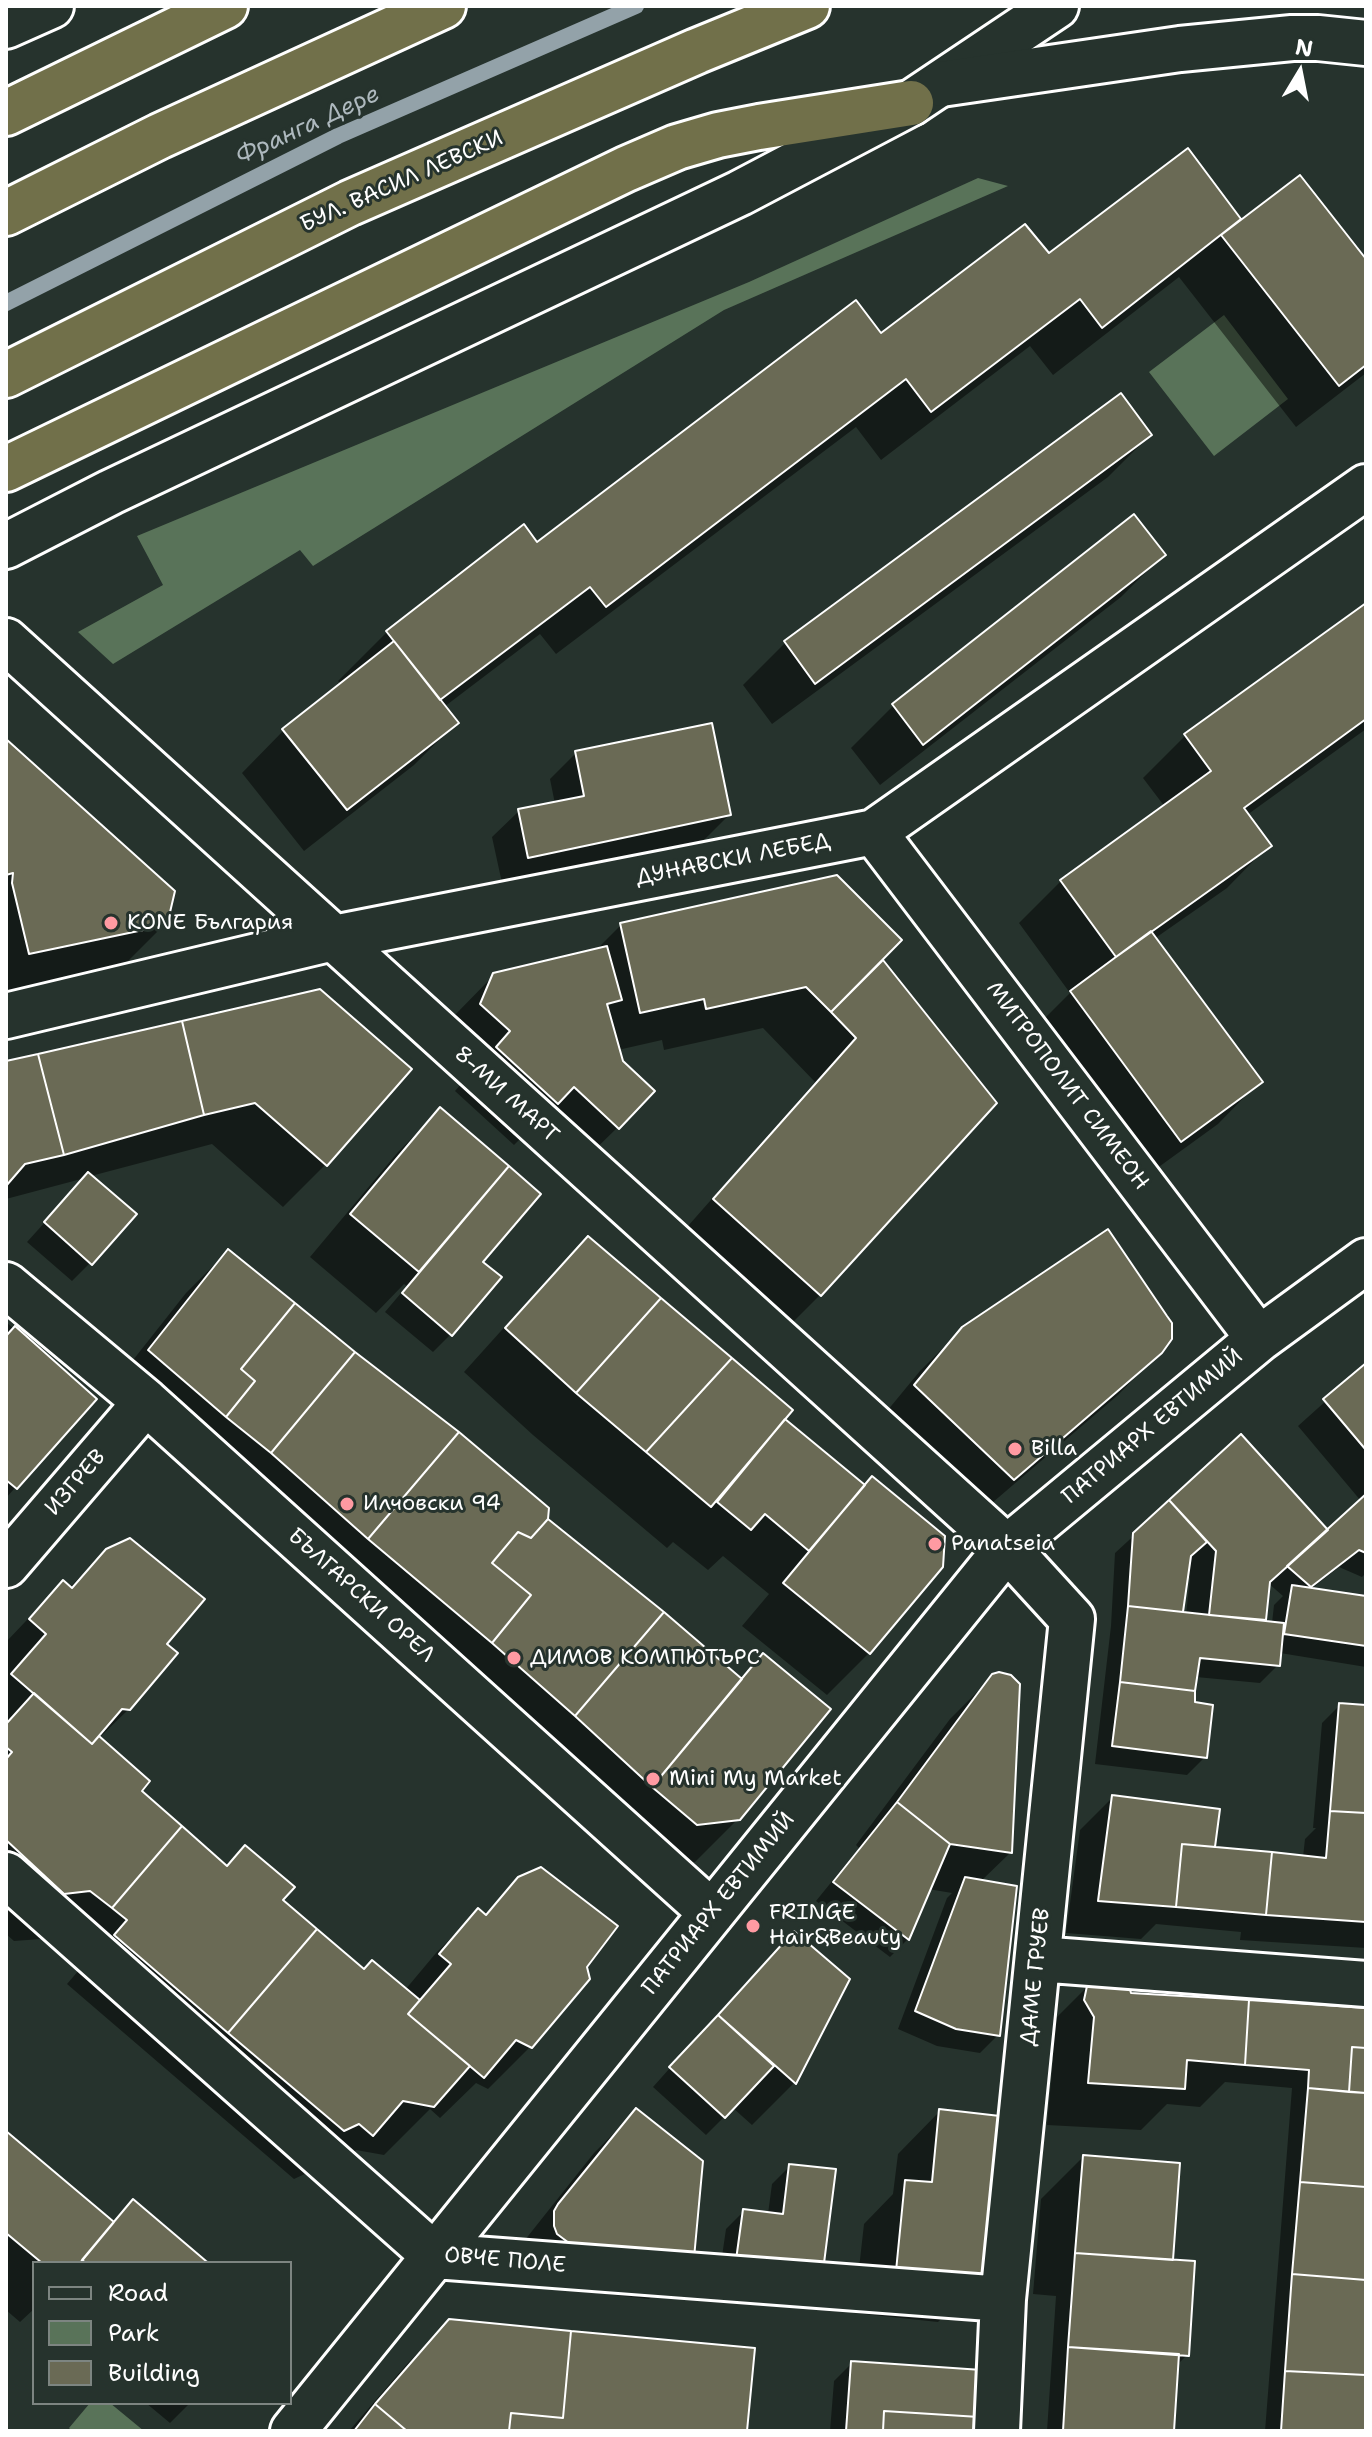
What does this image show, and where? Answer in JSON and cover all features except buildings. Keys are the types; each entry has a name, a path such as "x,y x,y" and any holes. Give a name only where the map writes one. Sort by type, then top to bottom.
{"highway":[{"path":"6,113 225,6"},
{"path":"6,213 160,136 443,6"},
{"name":"БУЛ. ВАСИЛ ЛЕВСКИ","path":"6,375 350,203 807,6"},
{"path":"6,469 677,147 732,132 926,94"}],"street":[{"path":"6,26 51,6"},
{"path":"6,546 111,492 740,193 926,94 1056,6"},
{"path":"926,94 1180,49 1292,38 1366,43"},
{"name":"ДУНАВСКИ ЛЕБЕД","path":"6,1016 333,938 874,832 1366,487"},
{"name":"8-МИ МАРТ","path":"6,641 1007,1548"},
{"name":"МИТРОПОЛИТ СИМЕОН","path":"874,832 1259,1339"},
{"name":"ПАТРИАРХ ЕВТИМИЙ","path":"293,2431 1007,1548 1259,1339 1366,1261"},
{"name":"БЪЛГАРСКИ ОРЕЛ","path":"6,1285 146,1402 712,1913"},
{"name":"ИЗГРЕВ","path":"6,1565 146,1402"},
{"name":"ДАМЕ ГРУЕВ","path":"997,2431 1003,2299 1072,1619 1007,1548"},
{"name":"ОВЧЕ ПОЛЕ","path":"6,1875 435,2256 1003,2299"},
{"path":"1038,1959 1366,1984"}],"green space":[{"path":"978,178 1008,186 724,310 313,566 300,550 113,664 78,632 163,585 137,536 749,282"},
{"path":"1224,315 1288,399 1214,456 1149,372"},
{"path":"88,2405 112,2405 144,2431 72,2431 69,2428"}],"waterway":[{"name":"Франга Дере","path":"6,303 338,136 636,6"}],"place":[{"name":"KONE България","path":"111,923"},
{"name":"Billa","path":"1015,1449"},
{"name":"Илчовски 94","path":"347,1504"},
{"name":"Panatseia","path":"935,1544"},
{"name":"ДИМОВ КОМПЮТЪРС","path":"514,1658"},
{"name":"Mini My Market","path":"653,1779"},
{"name":"FRINGE Hair&Beauty","path":"753,1926"}]}
